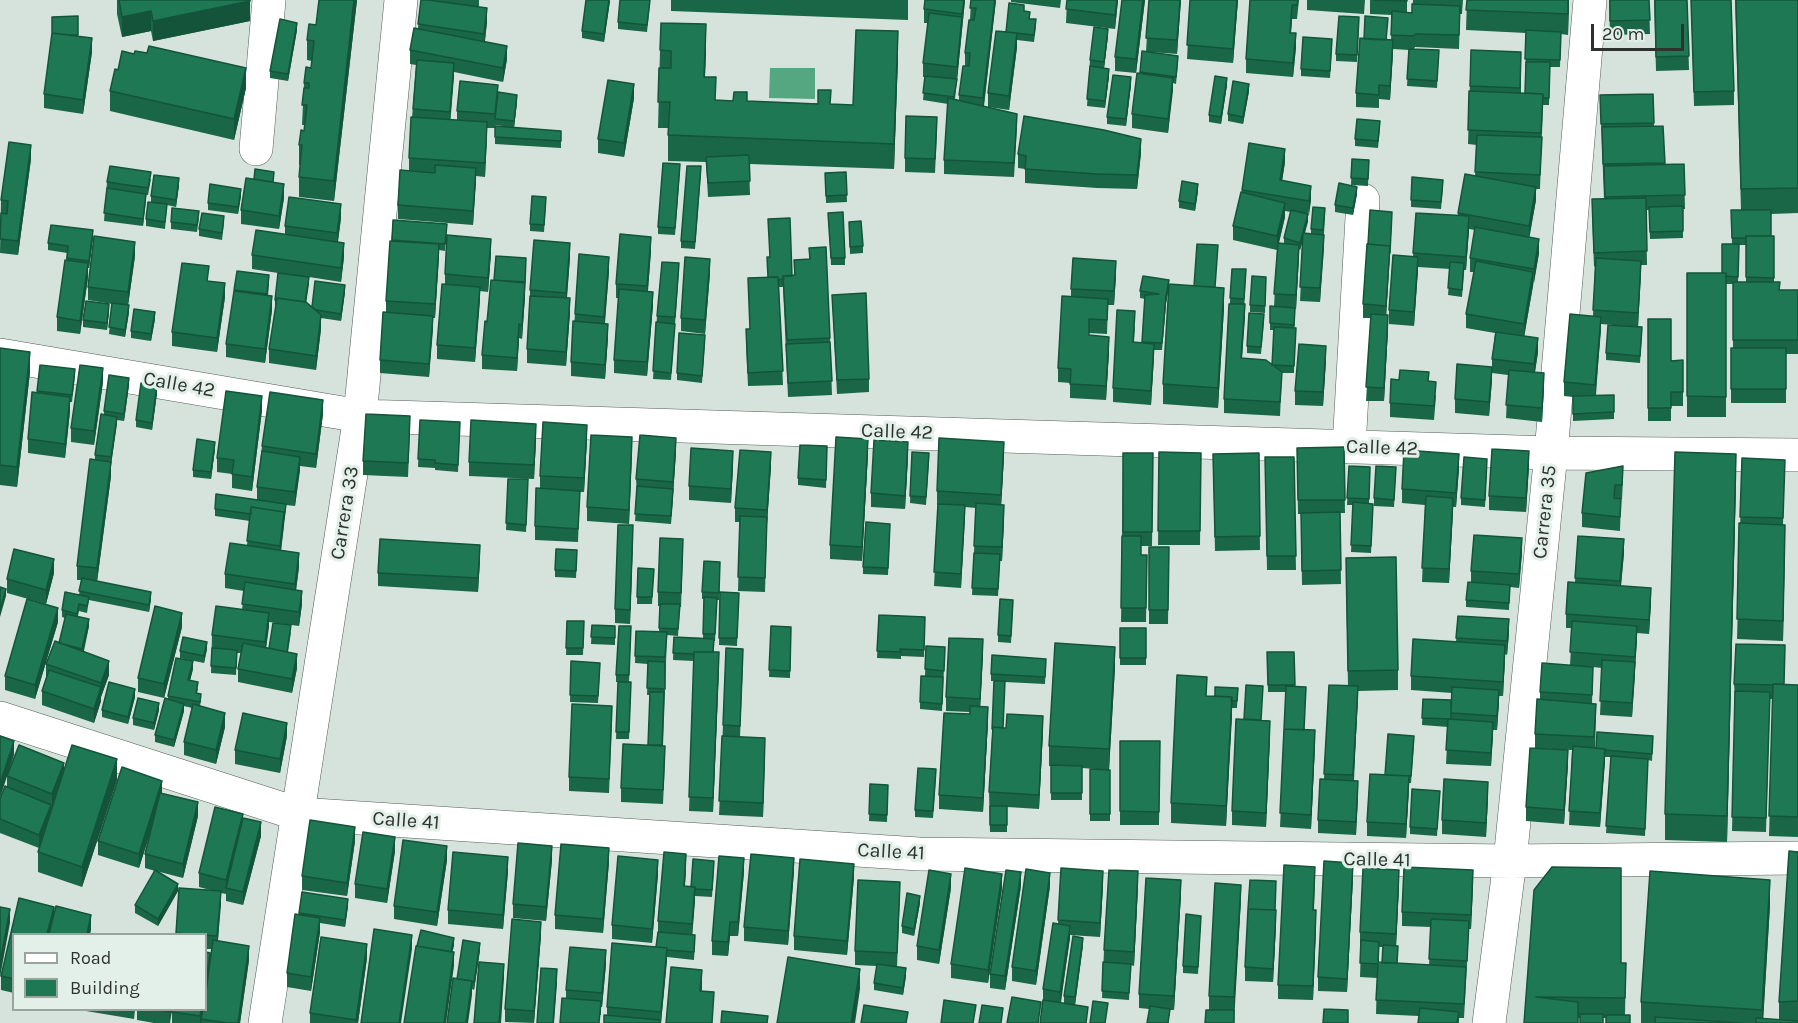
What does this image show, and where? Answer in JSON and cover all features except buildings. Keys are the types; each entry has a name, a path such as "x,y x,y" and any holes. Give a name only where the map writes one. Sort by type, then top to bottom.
{"street":[{"path":"255,149 269,0"},
{"name":"Carrera 33","path":"265,1023 360,416 401,0"},
{"name":"Carrera 35","path":"1489,1023 1510,861 1551,453 1590,0"},
{"path":"1349,447 1363,200"},
{"name":"Calle 42","path":"0,355 360,416 1551,453 1798,455"},
{"name":"Calle 41","path":"0,718 298,814 919,854 1510,861 1798,858"}],"shaded area":[{"path":"770,68 815,68 815,99 769,98"}]}
